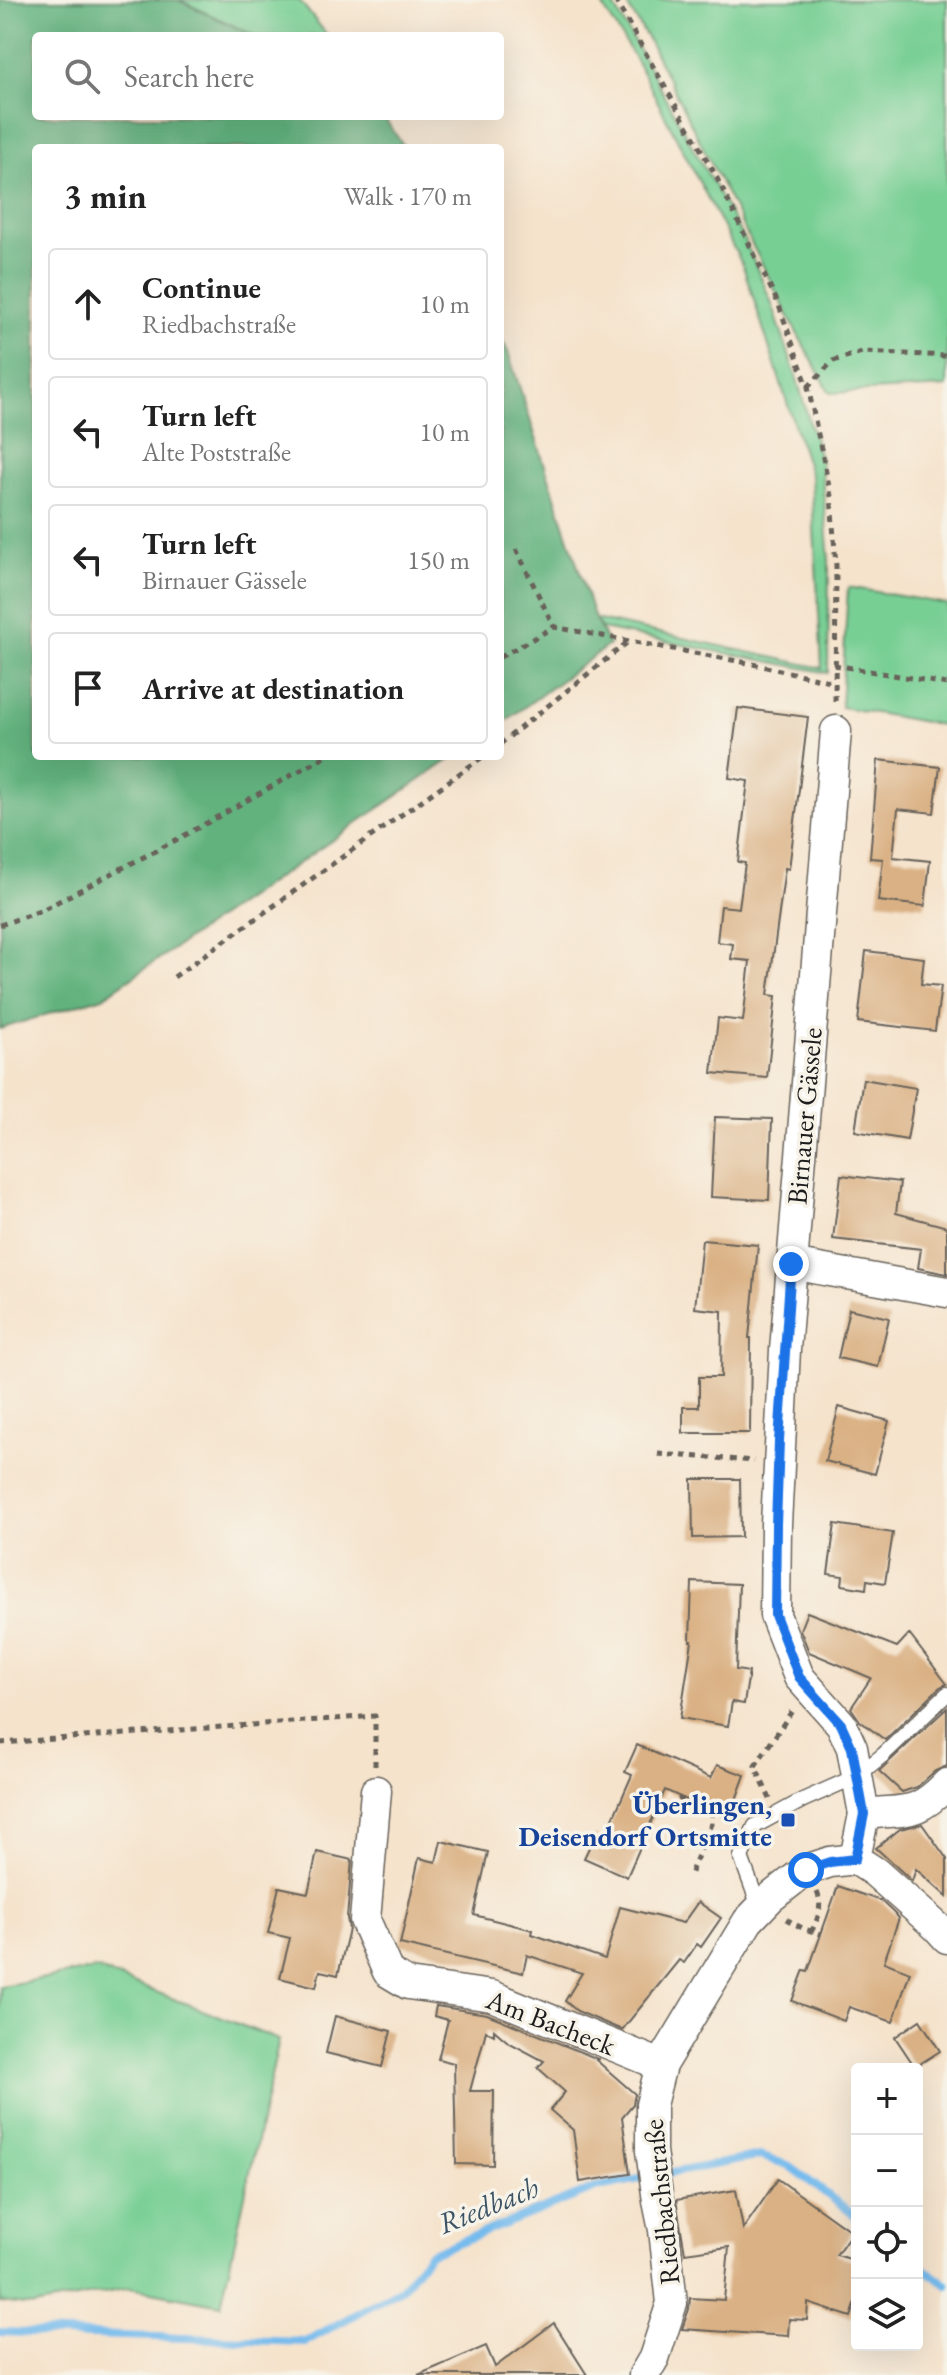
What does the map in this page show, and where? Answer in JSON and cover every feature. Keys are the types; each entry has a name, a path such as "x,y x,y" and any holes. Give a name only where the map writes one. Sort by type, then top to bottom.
{"street":[{"name":"Birnauer Gässele","path":"836,731 791,1264 778,1462 775,1615 799,1677 841,1724 852,1748 864,1814"},
{"path":"791,1264 947,1292"},
{"path":"947,1784 932,1799 914,1810 864,1814 855,1859 875,1872 947,1938"},
{"name":"Am Bacheck","path":"376,1791 365,1920 388,1972 408,1984 492,1996 661,2065"},
{"name":"Riedbachstraße","path":"644,2375 654,2358 672,2303 651,2151 651,2105 661,2065 748,1921 806,1870 830,1862 855,1859"}],"lane":[{"path":"765,1904 741,1857 755,1826 857,1776 947,1694"}],"path":[{"path":"504,655 554,627 834,682 836,566 831,496 808,387 778,303 715,174 615,0"},
{"path":"808,387 833,361 862,352 947,356"},
{"path":"516,549 554,627"},
{"path":"504,741 629,641"},
{"path":"834,665 947,684"},
{"path":"0,925 40,911 180,838 319,760"},
{"path":"174,977 478,760"},
{"path":"658,1454 778,1462"},
{"path":"769,1797 755,1766 809,1688"},
{"path":"0,1743 375,1716 376,1791"},
{"path":"680,1797 705,1805 712,1813 711,1824 689,1877"},
{"path":"765,1904 804,1929 821,1934"}],"green space":[{"path":"0,0 178,0 246,32 32,32 32,120 386,120 402,144 32,144 32,760 449,760 103,997 0,1029"},
{"path":"179,0 299,0 325,32 247,32"},
{"path":"599,0 611,0 745,241 771,301 821,462 829,561 828,673 602,629 595,619 822,668 811,477 743,266 636,60"},
{"path":"624,0 947,0 947,387 830,393 649,41"},
{"path":"504,344 595,619 609,645 504,722"},
{"path":"848,587 947,604 947,726 841,707"},
{"path":"97,1969 279,2040 221,2305 130,2288 34,2306 0,2302 0,1986"}],"building":[{"path":"738,708 808,717 789,869 785,868 768,995 776,996 767,1078 712,1073 718,1018 743,1021 750,961 731,959 733,944 717,942 721,906 739,908 745,863 738,862 748,781 729,778"},
{"path":"878,760 940,767 934,813 898,809 893,857 930,861 925,906 878,901 883,859 870,858"},
{"path":"866,951 924,958 921,984 941,986 935,1031 858,1022"},
{"path":"863,1079 916,1088 907,1140 855,1131"},
{"path":"715,1117 772,1119 769,1200 711,1197"},
{"path":"841,1175 900,1182 896,1213 947,1227 947,1274 918,1268 921,1249 833,1239"},
{"path":"702,1240 758,1245 749,1338 750,1433 683,1433 683,1407 699,1407 699,1377 721,1377 722,1311 695,1308"},
{"path":"849,1309 889,1318 878,1367 838,1358"},
{"path":"839,1407 889,1421 875,1474 825,1461"},
{"path":"692,1479 740,1479 741,1537 693,1538"},
{"path":"835,1524 893,1533 885,1583 867,1580 866,1589 842,1585 843,1576 828,1574"},
{"path":"692,1582 739,1584 736,1670 749,1672 744,1704 732,1702 728,1726 680,1718 692,1641"},
{"path":"807,1612 897,1647 909,1634 947,1684 940,1687 885,1740 860,1721 851,1708 871,1678 809,1652 800,1630"},
{"path":"947,1708 947,1766 935,1771 917,1787 902,1792 879,1771"},
{"path":"637,1745 711,1778 717,1765 745,1775 729,1819 665,1790 627,1877 584,1858 595,1835 604,1839 632,1775 625,1772"},
{"path":"922,1824 947,1859 947,1897 916,1869 912,1881 876,1848 900,1829"},
{"path":"441,1841 488,1852 474,1915 533,1930 532,1934 605,1959 620,1907 683,1923 698,1902 721,1918 701,1947 697,1944 684,1963 679,1960 622,2030 577,2011 565,2001 582,1973 527,1955 523,1973 400,1944 419,1858 436,1862"},
{"path":"317,1852 352,1860 347,1918 349,1929 338,1975 320,1971 316,1987 280,1978 290,1938 268,1933 279,1887 308,1893"},
{"path":"838,1886 881,1901 899,1918 884,1962 910,1972 893,2022 849,2007 844,2021 792,2001 804,1970 808,1971"},
{"path":"436,2006 487,2014 598,2059 635,2094 633,2104 622,2117 630,2174 580,2182 573,2130 550,2110 565,2092 538,2068 544,2061 508,2042 494,2030 494,2035 486,2031 470,2091 494,2091 493,2165 456,2164 454,2063 438,2059 448,2020 434,2016"},
{"path":"335,2016 391,2031 382,2067 326,2053"},
{"path":"920,2020 940,2051 921,2063 912,2063 895,2037"},
{"path":"778,2179 851,2231 836,2255 851,2259 851,2317 808,2303 807,2320 789,2319 788,2336 682,2329 690,2298 724,2300 729,2247 685,2253 676,2200 736,2190 743,2229"},
{"path":"554,2323 587,2375 418,2375 486,2346 495,2367"}],"waterway":[{"name":"Riedbach","path":"0,2332 305,2342 401,2289 429,2254 598,2187 760,2156 788,2165 851,2212"},
{"name":"Riedbach","path":"923,2267 947,2285"}],"place":[{"name":"Überlingen, Deisendorf Ortsmitte","path":"788,1820"}],"route":[{"path":"791,1264 779,1441 775,1615 799,1677 841,1724 852,1748 864,1814 855,1859 830,1862 806,1870"}]}
